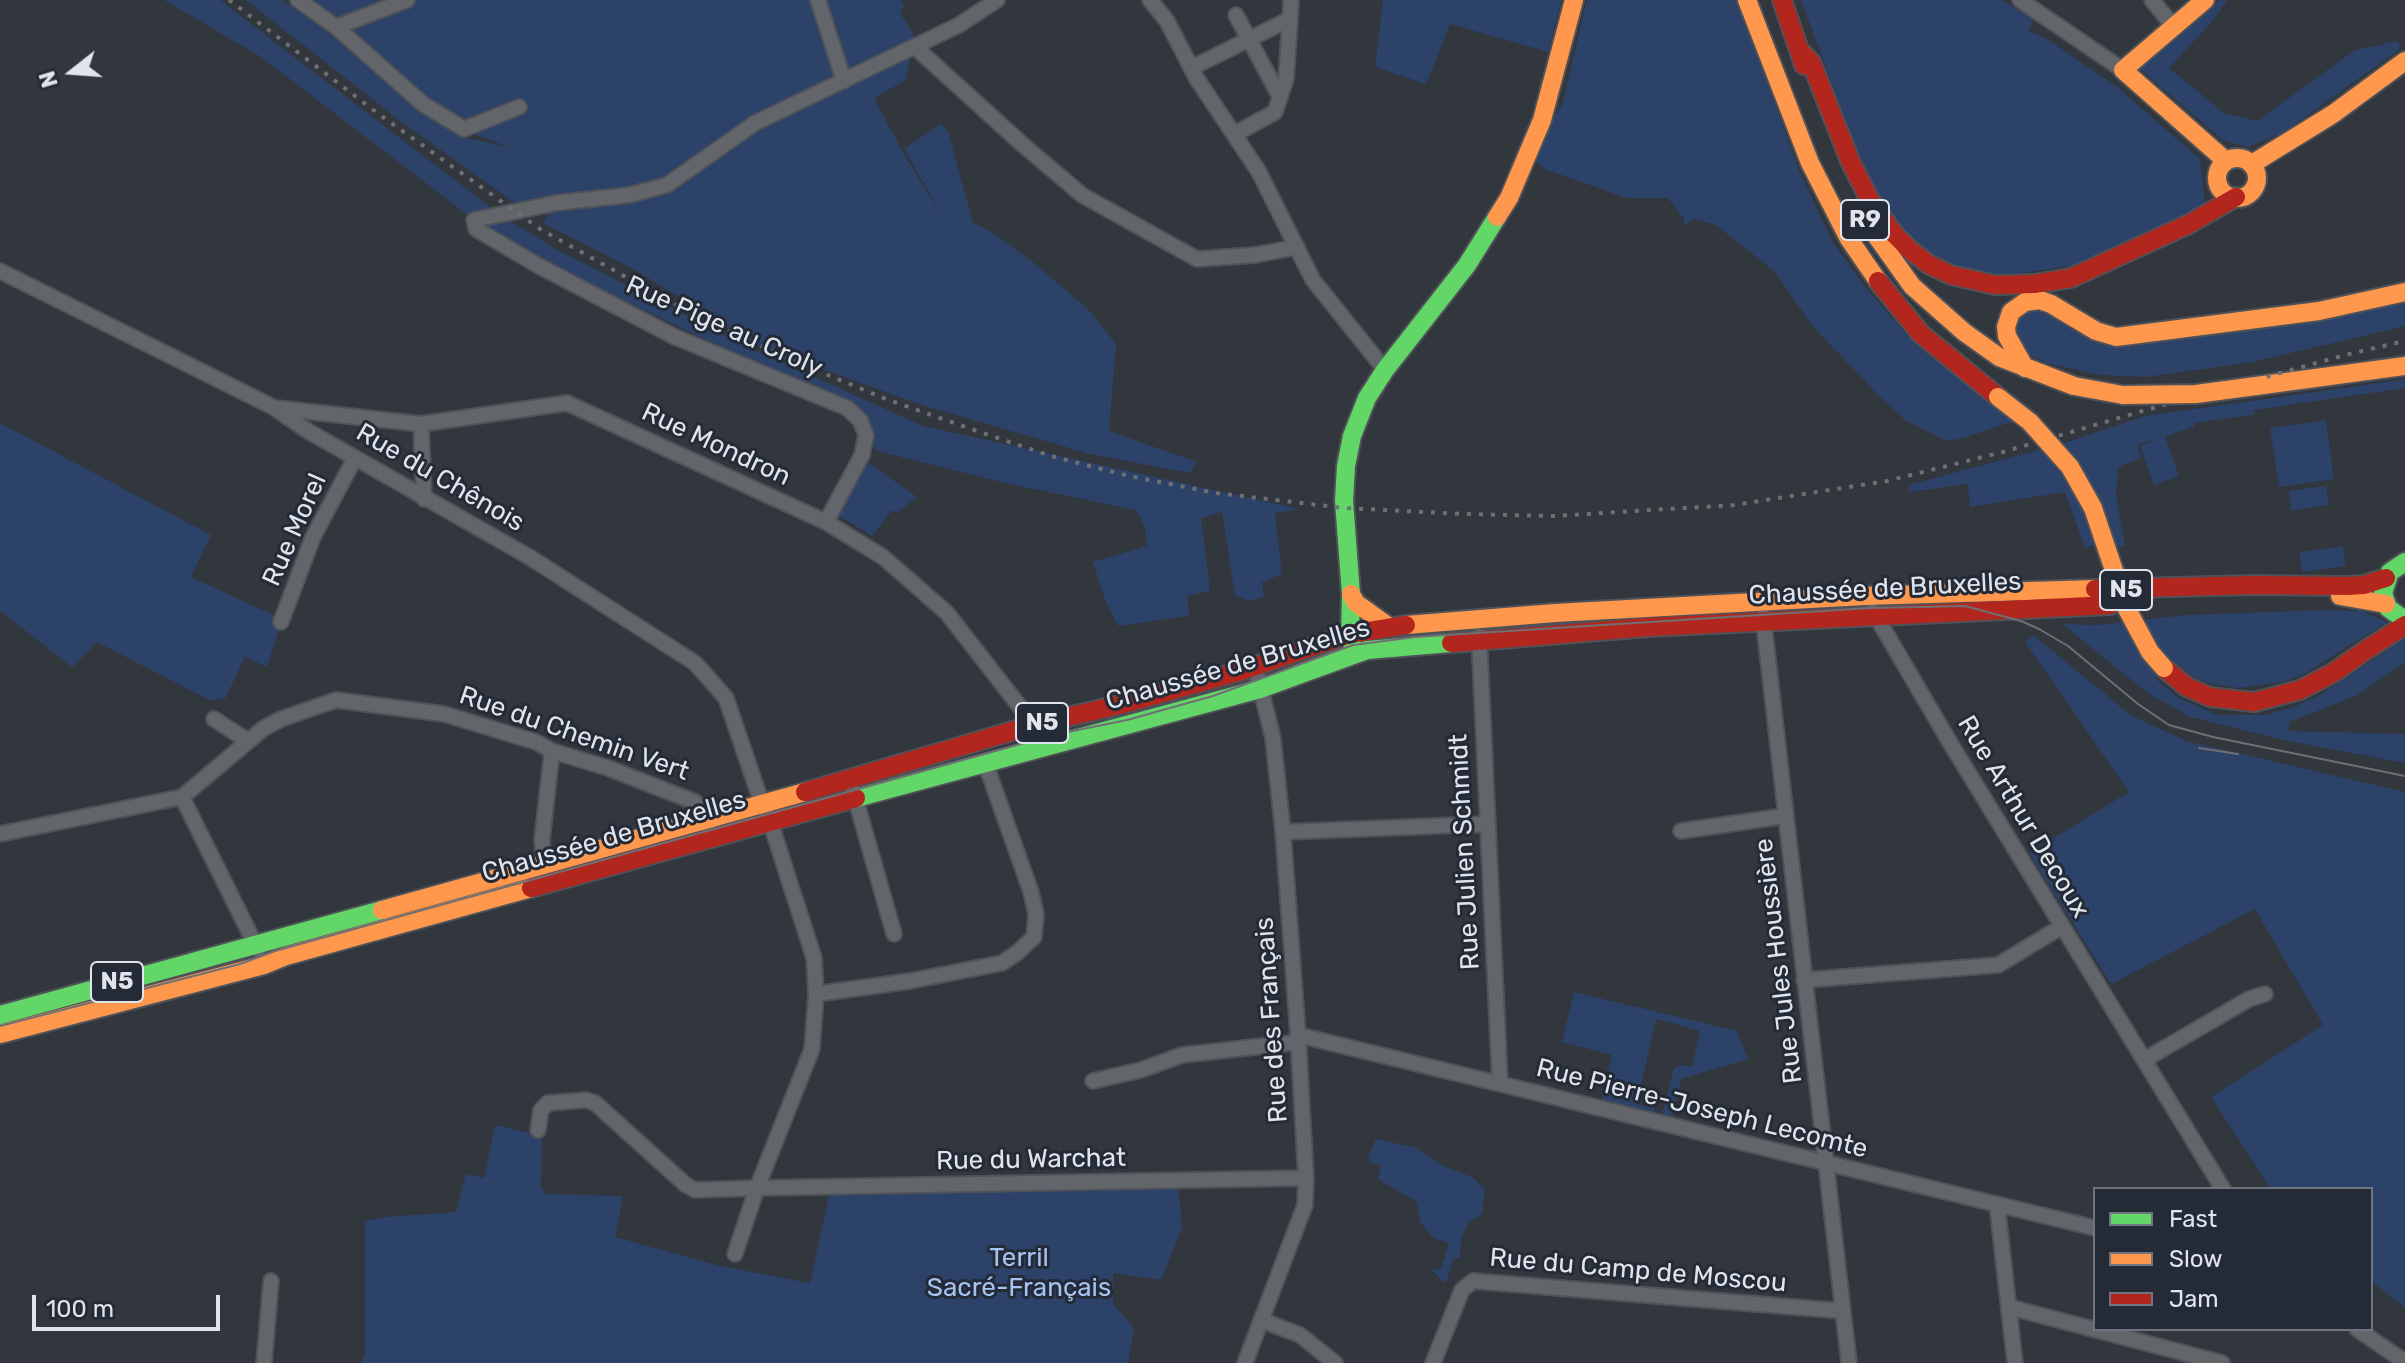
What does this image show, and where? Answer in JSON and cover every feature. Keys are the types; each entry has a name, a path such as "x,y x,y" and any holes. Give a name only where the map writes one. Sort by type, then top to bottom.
{"main road":[{"path":"1355,654 1350,634 1351,594 1344,519 1346,466 1352,436 1367,398 1385,370 1467,265 1509,198 1542,120 1574,0"},
{"path":"1747,0 1804,149 1849,239 1901,309 1954,342 1990,351"},
{"path":"1766,0 1827,194"},
{"name":"R9","path":"1782,0 1819,117 1854,201 1872,233 1912,286 1990,351 2074,386 2123,395 2196,394 2405,366"},
{"path":"2205,0 2123,70 2226,161"},
{"path":"1800,51 1811,62 1851,163 1871,202 1910,250 1928,264 1951,275 1995,285 2034,284 2071,278 2189,224 2236,197 2249,194 2257,183 2256,170 2243,158 2226,161 2219,169 2218,182 2224,192 2236,197"},
{"path":"2252,164 2333,114 2405,61"},
{"path":"2030,370 2007,336 2006,327 2011,312 2019,304 2033,300 2051,304 2096,331 2116,337 2319,311 2405,292"},
{"name":"N5","path":"1901,309 1934,346 2030,422 2070,467 2093,508 2127,609 2150,652 2187,687 2210,697 2254,702 2275,699 2333,673 2405,623"},
{"name":"Chaussée de Bruxelles","path":"0,1034 264,965 767,813 855,798 1260,689 1367,650 1764,611 1865,596 2254,585 2364,585 2386,578 2405,562"},
{"path":"2386,578 2383,593 2386,604"},
{"name":"Chaussée de Bruxelles","path":"1351,594 1356,603 1388,626"},
{"name":"Chaussée de Bruxelles","path":"767,813 850,778 1033,725 1123,704 1311,649 1350,634 1388,626 1478,619 1764,611 1875,614 2346,596 2386,604 2405,623"},
{"name":"Chaussée de Bruxelles","path":"0,1015 544,865 710,829"}],"street":[{"path":"336,27 407,0"},
{"path":"818,0 844,81 959,25 997,0"},
{"path":"1150,0 1167,21 1191,68 1259,172 1313,280 1385,370"},
{"path":"1235,134 1275,112 1286,79 1291,0"},
{"path":"2152,0 2173,26"},
{"path":"302,1 423,104 464,129 519,107"},
{"path":"2029,2 2123,70"},
{"path":"1236,15 1280,97"},
{"path":"1191,68 1290,19"},
{"path":"915,47 1082,195 1197,259 1283,252 1297,247"},
{"name":"Rue Pige au Croly","path":"826,522 862,455 866,435 860,420 847,408 675,337 539,266 476,229 474,220 535,206 629,195 667,185 755,123 844,81"},
{"name":"Rue du Chênois","path":"0,271 273,407 424,499 531,558 695,663 726,698 767,813"},
{"name":"Rue Mondron","path":"273,407 421,424 567,403 826,522 883,557 947,613 1033,725 1038,749"},
{"path":"421,424 424,499"},
{"name":"Rue Morel","path":"281,622 313,537 355,458"},
{"name":"Rue Arthur Decoux","path":"1865,596 2061,927 2222,1187"},
{"name":"Rue Jules Houssière","path":"1764,611 1849,1363"},
{"name":"Rue Julien Schmidt","path":"1478,619 1500,1083"},
{"name":"Rue des Français","path":"1245,1363 1305,1205 1306,1178 1283,832 1273,738 1255,666"},
{"name":"Rue du Chemin Vert","path":"0,834 182,797 248,741 281,719 336,700 444,714 526,738 552,751 608,768 695,802 710,829"},
{"path":"214,719 248,741"},
{"path":"544,865 542,840 552,751"},
{"path":"816,994 910,981 1002,963 1034,937 1036,914 1031,892 985,762"},
{"path":"850,778 894,934"},
{"path":"182,797 264,965"},
{"path":"735,1254 757,1188 812,1049 816,994 814,958 767,813"},
{"path":"1681,831 1785,816"},
{"path":"1283,832 1487,824"},
{"path":"1804,980 1998,965 2061,927"},
{"path":"2144,1060 2249,999 2265,994"},
{"name":"Rue Pierre-Joseph Lecomte","path":"1093,1081 1141,1070 1182,1055 1298,1039 1500,1083 2093,1228"},
{"name":"Rue du Warchat","path":"538,1130 541,1110 548,1103 586,1100 595,1103 695,1190 1306,1178"},
{"path":"1997,1204 2015,1363"},
{"path":"264,1363 271,1281"},
{"name":"Rue du Camp de Moscou","path":"1433,1363 1462,1290 1473,1281 1843,1311"},
{"path":"2009,1307 2093,1329"},
{"path":"1261,1320 1300,1335 1335,1363"},
{"path":"2100,1331 2222,1363"},
{"path":"2360,1331 2405,1362"}],"green space":[{"path":"164,0 220,0 499,214 554,248 746,346 923,426 1300,509 1275,513 1282,574 1262,582 1264,597 1249,601 1235,596 1222,512 1201,518 1210,591 1187,596 1189,616 1118,626 1105,600 1093,562 1147,546 1145,527 1136,510 1014,485 877,451 847,408 476,229 474,220 261,57"},
{"path":"246,0 282,0 460,136 512,148 463,130 308,0 901,0 904,6 900,13 915,37 906,80 874,98 949,227 904,149 940,124 948,131 973,223 995,234 1034,263 1087,308 1116,344 1109,431 1197,462 1190,473 1090,454 922,405 761,347 635,270 543,223 552,209 530,214 399,120"},
{"path":"1383,0 1561,0 1548,52 1450,24 1426,84 1375,67"},
{"path":"1587,0 1737,0 1798,168 1832,241 1862,283 1907,335 2014,421 1947,441 1905,420 1811,324 1774,271 1716,225 1693,219 1684,226 1684,219 1668,198 1626,198 1545,169 1528,154 1562,105"},
{"path":"1801,0 2002,0 2033,19 2029,32 2044,37 2117,87 2200,159 2205,205 2082,264 1995,277 1953,267 1908,240 1879,199 1856,149"},
{"path":"2220,0 2227,0 2215,18 2169,68 2224,113 2257,121 2355,50 2398,41 2400,49 2283,133 2247,147 2223,140 2138,67"},
{"path":"2405,298 2405,326 2253,362 2146,377 2100,375 2033,357 2020,348 2016,316 2035,307 2099,340"},
{"path":"2405,379 2405,388 2254,410 2254,415 2194,423 2194,427 2165,436 2179,476 2154,485 2140,446 2159,438 2137,445 2141,458 2118,467 2116,495 2125,547 2116,546 2064,443 2145,416"},
{"path":"2326,420 2334,479 2279,487 2270,428"},
{"path":"0,423 211,535 191,577 282,619 267,667 245,657 225,699 209,700 97,642 72,667 0,611"},
{"path":"2042,449 2070,487 2084,513 2094,545 2085,548 2065,492 1970,507 1968,484 1909,492 1909,485"},
{"path":"866,461 917,497 897,512 892,510 872,536 836,514"},
{"path":"2326,486 2329,505 2291,510 2289,491"},
{"path":"2343,546 2346,566 2302,572 2299,552"},
{"path":"2361,611 2387,622 2304,674 2283,682 2239,688 2213,684 2196,679 2173,661 2155,678 2177,697 2217,715 2266,715 2322,694 2405,638 2405,662 2356,696 2289,722 2289,731 2405,734 2405,763 2288,741 2190,717 2149,694 2062,624 2097,625 2186,615"},
{"path":"2033,635 2132,716 2186,741 2405,792 2405,1308 2373,1283 2373,1187 2270,1187 2211,1097 2323,1025 2255,909 2111,984 2029,853 2129,792 2025,642"},
{"path":"1574,992 1737,1031 1748,1059 1681,1079 1672,1118 1662,1115 1674,1068 1681,1065 1692,1067 1700,1031 1656,1019 1637,1104 1655,1108 1654,1113 1601,1101 1612,1055 1562,1042"},
{"name":"Terril Sacré-Français","path":"495,1125 542,1136 541,1186 546,1194 623,1196 615,1237 720,1266 810,1283 831,1187 1178,1181 1182,1229 1161,1280 1113,1273 1113,1304 1134,1328 1128,1363 361,1363 365,1355 365,1221 456,1212 466,1174 484,1178"},
{"path":"1376,1139 1417,1148 1443,1166 1472,1177 1485,1189 1482,1214 1469,1222 1461,1238 1460,1258 1453,1259 1447,1281 1443,1282 1432,1270 1441,1269 1449,1243 1433,1238 1420,1222 1417,1202 1378,1179 1381,1165 1372,1163 1368,1158"}],"tram line":[{"path":"0,1026 240,964 275,951 1053,735 1127,720 1213,696 1353,645 1415,637 1870,608 1965,606 2039,629 2068,646 2138,704 2169,725 2213,737 2405,776"},
{"path":"2199,748 2238,754"}],"railway":[{"path":"229,0 380,115 540,229 694,315 886,399 974,430 1051,456 1129,476 1216,493 1344,508 1464,514 1554,516 1734,505 1887,481 2405,341"}],"traffic: fast":[{"path":"1354,650 1350,638 1351,594 1344,501 1352,436 1367,398 1385,370 1467,265 1497,217"},
{"path":"2405,562 2390,572 2383,593 2388,608 2405,620"},
{"path":"856,798 1260,689 1367,650 1451,643"},
{"path":"0,1015 382,910"}],"traffic: slow":[{"path":"1497,217 1509,198 1542,120 1574,0"},
{"path":"1747,0 1810,163 1849,239 1878,281"},
{"path":"2205,0 2123,70 2226,161"},
{"path":"2252,164 2333,114 2405,61"},
{"path":"2237,158 2251,164 2257,178 2251,192 2237,198 2223,192 2217,178 2223,164 2237,158"},
{"path":"1865,220 1912,286 1964,332 1999,357 2074,386 2123,395"},
{"path":"2025,368 2007,336 2006,327 2011,312 2025,302 2040,300 2051,304 2096,331 2116,337 2319,311 2405,292"},
{"path":"2256,386 2405,366"},
{"path":"2123,395 2196,394 2256,386"},
{"path":"1998,397 2030,422 2070,467 2093,508 2127,609 2150,652 2164,668"},
{"path":"1406,625 1555,613 1865,596 2095,589"},
{"path":"1351,594 1356,603 1388,626"},
{"path":"2340,596 2386,604"},
{"path":"382,910 805,792"},
{"path":"0,1034 264,965 286,956 531,888"}],"traffic: jam":[{"path":"1782,0 1804,65"},
{"path":"1800,51 1811,62 1851,163 1871,202 1910,250 1928,264 1951,275 1995,285 2034,284 2071,278 2189,224 2236,197"},
{"path":"1878,281 1921,334 1998,397"},
{"path":"2095,589 2348,586 2386,578"},
{"path":"1451,643 1649,627 2110,605"},
{"path":"805,792 1033,725 1241,671 1350,634 1406,625"},
{"path":"2366,650 2405,625"},
{"path":"2164,668 2187,687 2210,697 2254,702 2300,690 2333,673 2366,650"},
{"path":"531,888 856,798"}]}
